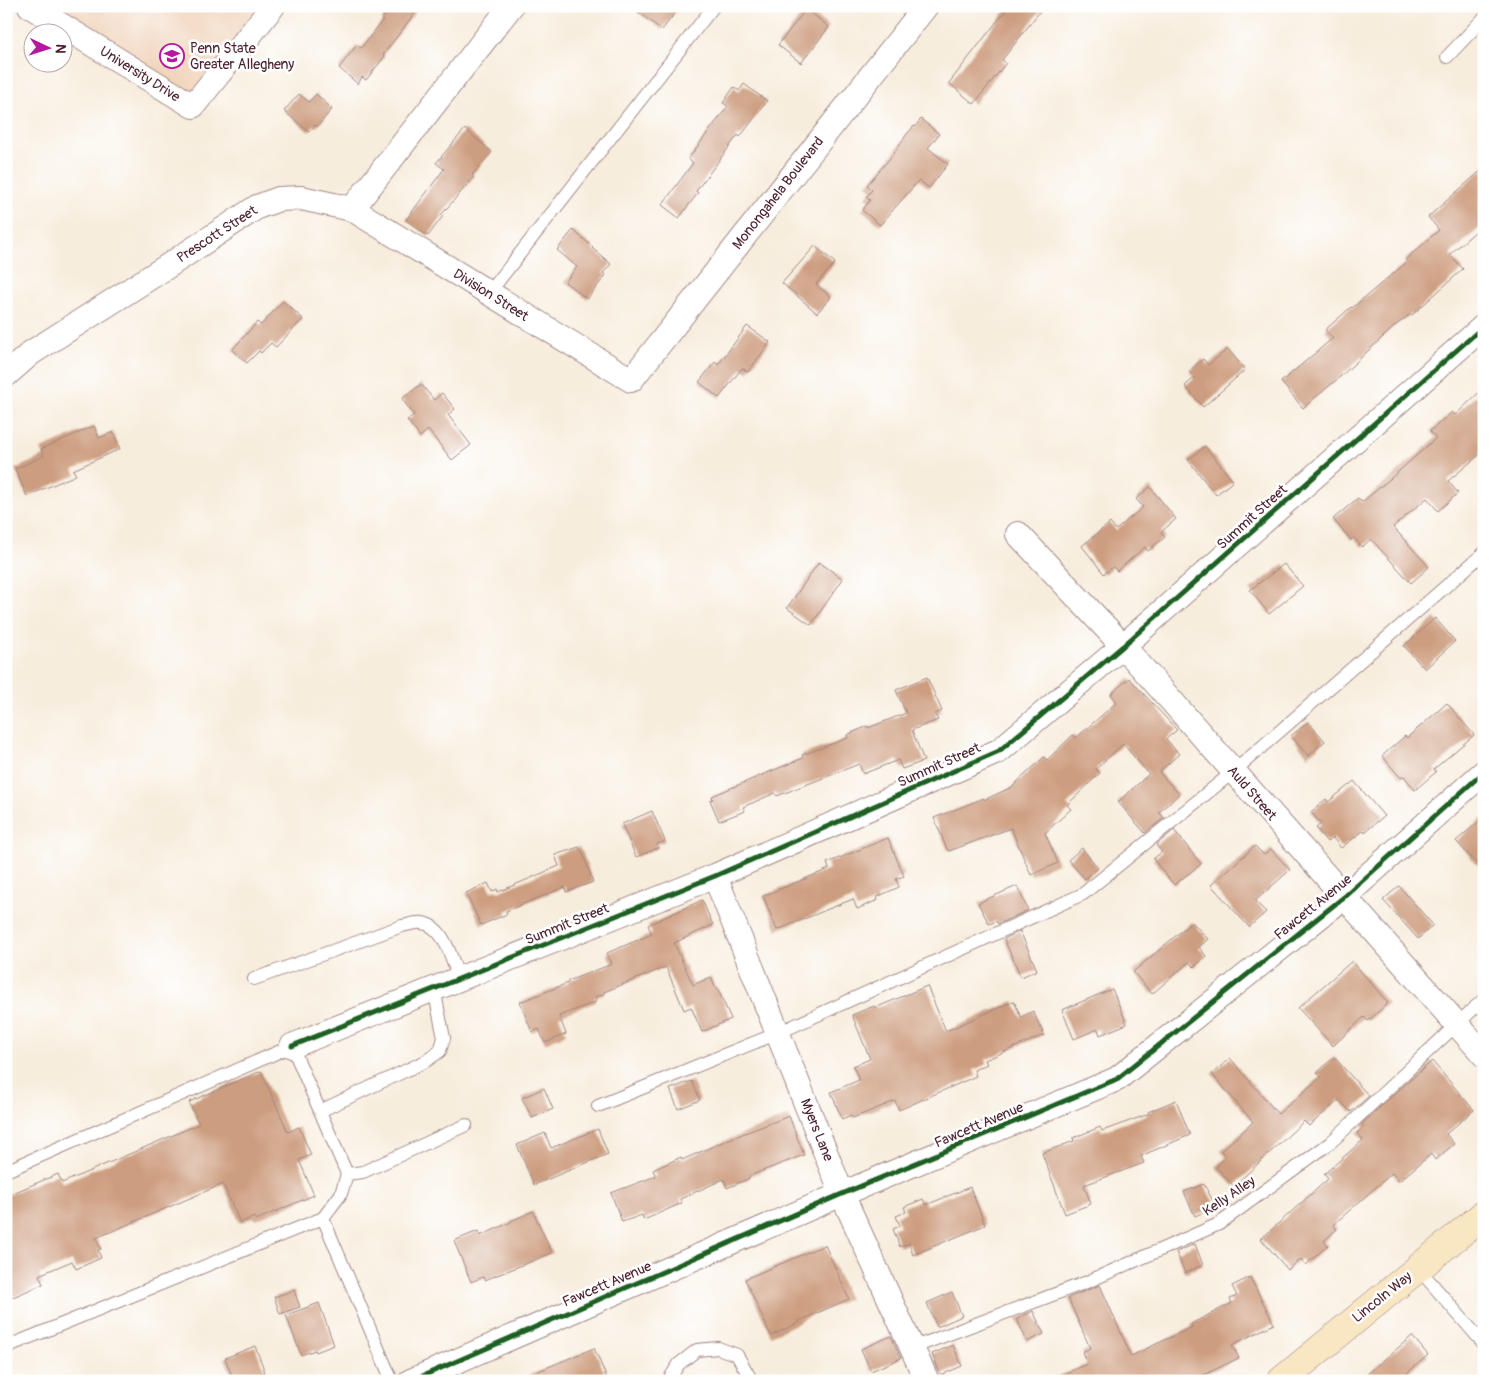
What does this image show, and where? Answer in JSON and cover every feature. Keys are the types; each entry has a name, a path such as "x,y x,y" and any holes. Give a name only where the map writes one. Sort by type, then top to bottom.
{"main road":[{"name":"Lincoln Way","path":"1281,1381 1484,1214"}],"street":[{"name":"University Drive","path":"30,6 192,106 273,6"},
{"path":"352,209 511,6"},
{"name":"Monongahela Boulevard","path":"631,380 926,6"},
{"name":"Prescott Street","path":"6,375 31,353 257,207 279,199 301,198 352,209"},
{"name":"Division Street","path":"352,209 631,380"},
{"name":"Summit Street","path":"292,1046 715,876 999,751 1123,646 1484,326"},
{"name":"Auld Street","path":"1018,534 1123,646 1484,1055"},
{"name":"Fawcett Avenue","path":"411,1381 437,1376 842,1194 1117,1079 1344,897 1484,772"},
{"name":"Myers Lane","path":"715,876 842,1194 926,1381"}],"lane":[{"path":"489,293 714,6"},
{"path":"1447,57 1484,18"},
{"path":"598,1106 778,1033 1083,894 1233,772 1484,553"},
{"path":"254,979 402,926 420,923 432,926 441,934 459,979"},
{"path":"320,1111 426,1061 440,1051 444,1038 434,989"},
{"name":"Kelly Alley","path":"912,1348 1087,1282 1219,1224 1330,1143 1484,999"},
{"path":"6,1171 292,1046 347,1174 341,1194 323,1218 6,1347"},
{"path":"347,1174 363,1172 466,1125"},
{"path":"323,1218 392,1381"},
{"path":"1418,1268 1484,1344"},
{"path":"668,1381 679,1364 697,1350 718,1348 737,1355 752,1381"}],"shaded area":[{"name":"Penn State Greater Allegheny","path":"30,6 273,6 193,106 72,32 72,22 56,22"}],"building":[{"path":"391,6 420,6 366,80 362,77 358,84 339,68 357,45 361,48 383,20"},
{"path":"630,6 680,6 662,30"},
{"path":"1009,6 1044,6 1002,60 1006,63 974,104 949,83"},
{"path":"806,9 829,27 801,63 778,45"},
{"path":"744,84 767,101 740,137 738,135 696,191 698,193 679,218 662,205 693,163 688,159 728,106 723,103 734,87 739,91"},
{"path":"299,94 309,102 316,94 332,109 317,127 315,125 309,132 284,111"},
{"path":"921,119 939,134 928,148 948,164 929,188 919,180 880,225 862,210 870,200 866,197 872,190 867,185"},
{"path":"465,129 492,152 472,175 474,177 441,215 443,216 428,236 406,220 444,169 436,163"},
{"path":"1484,168 1484,224 1450,254 1463,269 1412,315 1396,325 1303,408 1281,382 1333,338 1325,330 1407,262 1405,260 1439,230 1428,217"},
{"path":"573,230 611,264 603,273 606,275 587,299 565,282 577,267 557,250"},
{"path":"815,246 835,263 816,284 831,297 817,313 782,283"},
{"path":"283,301 303,319 276,347 271,343 261,353 259,351 247,363 232,350 257,322 261,325"},
{"path":"747,326 770,342 748,372 742,368 719,398 699,382 715,362 718,365"},
{"path":"1228,349 1245,370 1203,407 1185,386 1195,377 1189,371 1203,359 1208,365"},
{"path":"421,384 434,400 442,393 455,409 448,415 471,445 452,460 428,430 420,437 407,420 414,415 402,399"},
{"path":"1484,388 1484,451 1448,481 1458,493 1438,511 1427,498 1393,527 1429,567 1411,583 1371,539 1362,547 1354,538 1351,540 1333,519 1358,498 1362,502 1390,479 1436,438 1430,431 1452,412 1455,415"},
{"path":"94,426 99,438 113,432 120,449 73,470 76,475 27,496 15,469 44,456 41,449"},
{"path":"1205,446 1233,481 1216,495 1188,460"},
{"path":"1150,487 1176,519 1161,532 1165,537 1148,551 1145,547 1117,571 1113,567 1104,574 1082,546 1110,523 1116,530 1143,507 1136,499"},
{"path":"819,562 843,579 811,625 787,608"},
{"path":"1284,564 1303,586 1269,614 1250,590"},
{"path":"1435,618 1455,641 1425,669 1404,646"},
{"path":"927,677 942,711 935,714 938,720 912,730 924,761 902,769 898,760 863,774 859,764 777,796 775,793 743,807 745,811 719,821 710,800 713,799 712,796 803,758 802,755 848,738 847,735 868,726 868,728 906,713 896,690"},
{"path":"1129,678 1177,730 1166,739 1179,754 1159,772 1179,794 1159,812 1164,818 1145,833 1118,802 1149,774 1123,744 1096,769 1100,773 1067,805 1071,809 1045,833 1058,863 1031,875 1011,828 949,851 947,849 934,818 984,798 984,800 1012,787 1044,757 1047,760 1073,735 1076,738 1117,702 1111,694"},
{"path":"1447,703 1474,735 1434,769 1436,772 1415,790 1404,776 1401,778 1382,756 1405,736 1407,738"},
{"path":"1308,722 1325,741 1308,756 1291,736"},
{"path":"1354,781 1384,816 1341,848 1333,838 1327,842 1316,828 1321,824 1311,812 1326,799 1328,802"},
{"path":"652,811 665,841 657,844 658,848 636,857 622,824"},
{"path":"1484,817 1484,872 1456,841"},
{"path":"1174,830 1201,864 1174,885 1153,859 1162,852 1156,845"},
{"path":"888,838 904,876 896,879 899,887 877,897 878,900 857,909 853,899 777,930 763,896 829,869 827,863"},
{"path":"1255,846 1264,855 1271,849 1290,870 1255,901 1266,912 1249,927 1211,885"},
{"path":"579,847 593,882 566,892 565,887 506,911 507,914 481,925 466,893 488,883 492,892 497,889 498,892 559,866 555,855"},
{"path":"1082,848 1098,868 1085,879 1068,860"},
{"path":"1017,886 1028,910 998,924 996,921 989,924 978,903"},
{"path":"1399,886 1433,925 1418,939 1383,900"},
{"path":"702,900 713,925 674,943 693,985 711,977 731,1019 702,1032 691,1007 684,1010 666,967 604,992 604,994 595,997 596,1002 559,1016 566,1034 545,1043 539,1029 532,1032 520,1002 612,964 607,953 652,934 648,925"},
{"path":"1192,922 1208,939 1199,947 1206,956 1194,967 1189,962 1152,994 1133,972"},
{"path":"1020,931 1037,970 1021,977 1004,939"},
{"path":"1352,961 1388,1003 1368,1021 1364,1017 1333,1046 1298,1008"},
{"path":"927,986 946,1031 1014,1001 1021,1017 1033,1011 1044,1035 985,1060 987,1064 974,1070 976,1076 899,1110 895,1101 853,1118 851,1115 842,1119 831,1092 859,1080 853,1066 870,1059 852,1015 874,1006 875,1008"},
{"path":"1112,989 1127,1024 1100,1035 1098,1029 1074,1039 1062,1010"},
{"path":"1334,1057 1369,1096 1351,1112 1339,1100 1309,1126 1304,1121 1234,1186 1216,1167 1226,1157 1221,1151 1253,1122 1212,1074 1230,1058 1278,1114 1321,1077 1317,1073"},
{"path":"1432,1061 1474,1110 1446,1134 1454,1144 1435,1160 1431,1154 1399,1181 1392,1173 1333,1225 1337,1229 1324,1241 1328,1245 1306,1265 1301,1259 1288,1270 1261,1239 1328,1179 1324,1174 1363,1140 1357,1133 1364,1127 1362,1124"},
{"path":"261,1071 288,1132 299,1127 311,1155 299,1160 314,1195 256,1220 254,1217 240,1223 223,1184 96,1238 101,1249 98,1250 101,1258 76,1269 72,1261 39,1275 43,1284 6,1300 6,1196 58,1174 62,1183 199,1124 189,1102"},
{"path":"692,1081 700,1100 678,1109 670,1089"},
{"path":"544,1088 553,1109 532,1118 522,1098"},
{"path":"1176,1100 1190,1135 1141,1156 1144,1163 1084,1185 1091,1204 1065,1214 1042,1153 1074,1141 1073,1138 1100,1127 1102,1131 1149,1114 1148,1112"},
{"path":"789,1116 804,1155 749,1176 750,1178 727,1188 724,1179 680,1199 682,1203 644,1220 642,1215 622,1222 611,1193 656,1176 653,1170 681,1157 682,1160"},
{"path":"598,1129 608,1154 534,1185 517,1145 545,1133 551,1148"},
{"path":"1204,1184 1216,1207 1195,1216 1184,1192"},
{"path":"970,1187 985,1225 913,1255 909,1243 900,1247 893,1229 900,1226 896,1216 906,1212 904,1207 923,1199 926,1205"},
{"path":"533,1211 552,1253 485,1280 483,1277 471,1282 454,1241 478,1231 480,1236"},
{"path":"1195,1244 1203,1265 1185,1273 1176,1252"},
{"path":"825,1245 849,1299 799,1321 771,1336 745,1279"},
{"path":"1250,1277 1274,1324 1232,1345 1239,1358 1191,1381 1047,1381 1087,1364 1082,1352 1090,1348 1068,1298 1100,1285 1131,1356 1192,1327 1191,1324 1232,1303 1230,1299 1237,1296 1232,1286"},
{"path":"294,1290 300,1307 280,1314 274,1297"},
{"path":"952,1292 962,1316 937,1327 927,1303"},
{"path":"319,1303 334,1345 301,1355 286,1315"},
{"path":"1033,1311 1044,1334 1027,1342 1017,1319"},
{"path":"891,1336 901,1358 871,1371 861,1349"},
{"path":"1412,1336 1428,1355 1398,1381 1359,1381"},
{"path":"953,1345 962,1366 941,1375 932,1354"},
{"path":"255,1346 265,1372 255,1376 256,1381 234,1381 225,1358"},
{"path":"594,1348 608,1381 517,1381 517,1380"}],"cycle path":[{"path":"292,1046 715,876 999,751 1123,646 1484,326"},
{"path":"411,1381 842,1194 1117,1079 1344,897 1484,772"}],"place":[{"name":"Penn State Greater Allegheny","path":"172,56"}]}
